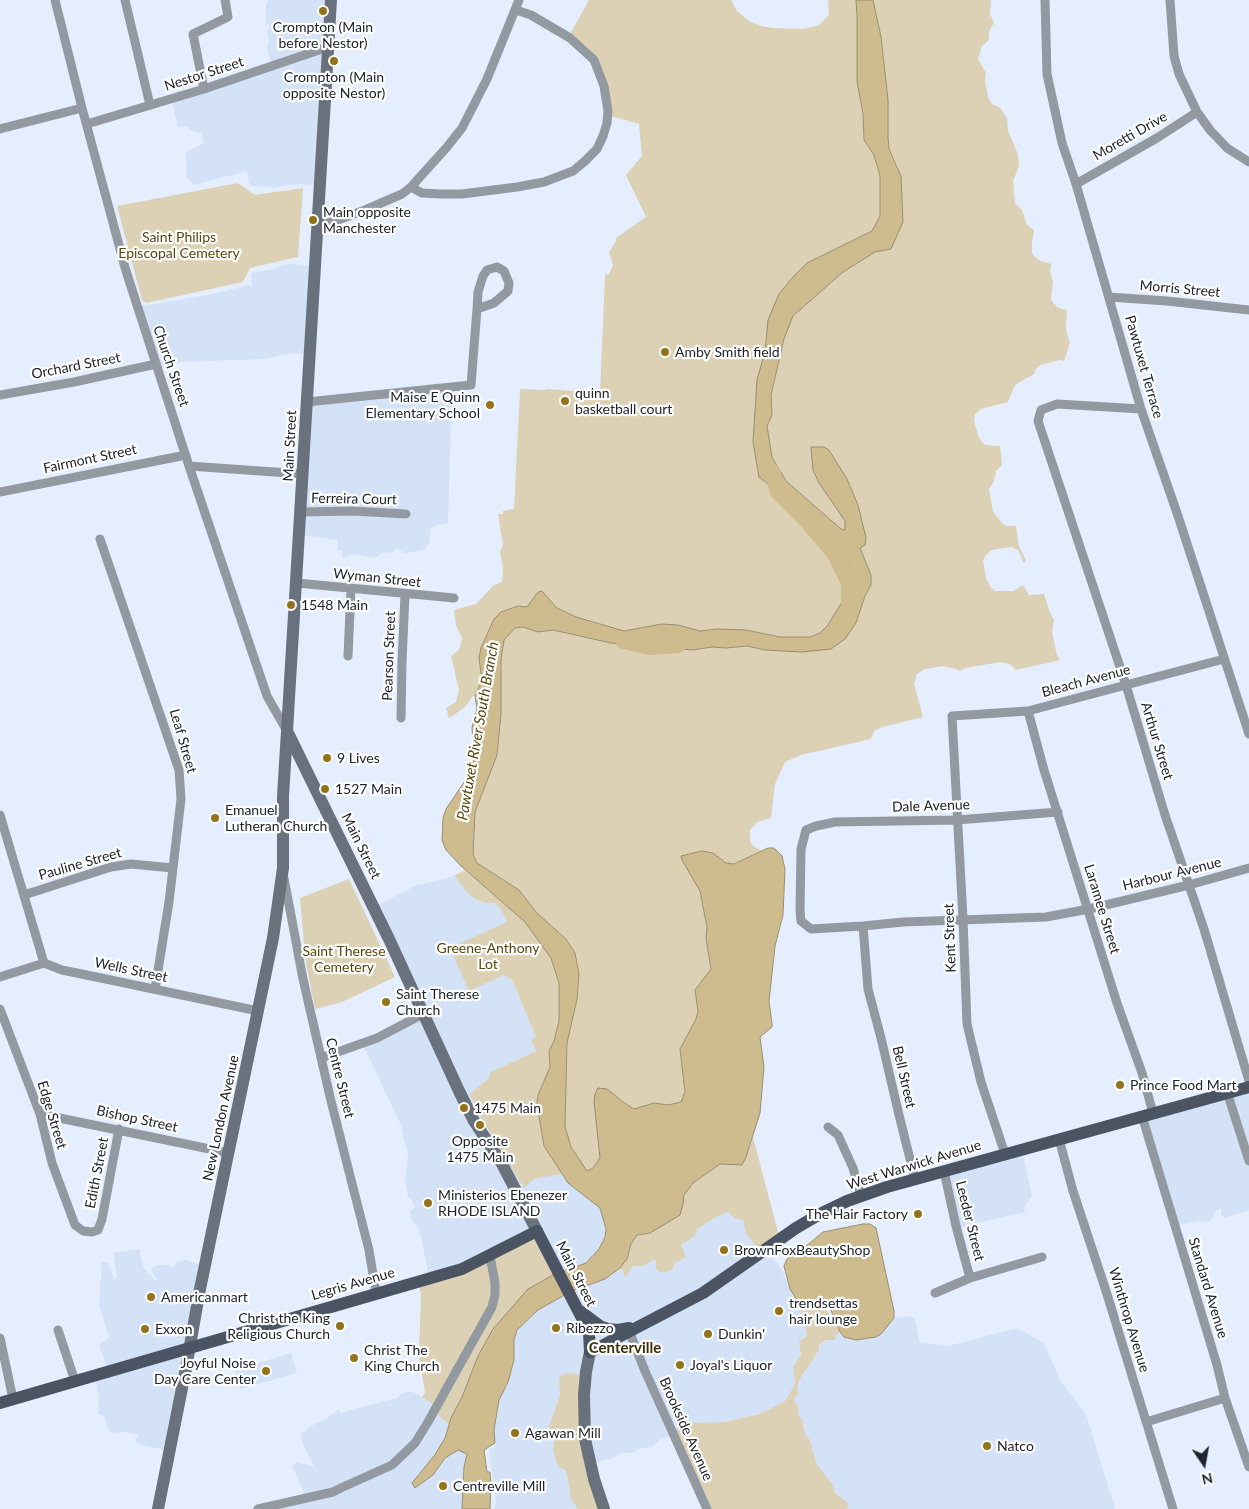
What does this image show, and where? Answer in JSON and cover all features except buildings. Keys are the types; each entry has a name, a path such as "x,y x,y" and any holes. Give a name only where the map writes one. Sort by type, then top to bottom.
{"main road":[{"name":"Main Street","path":"331,0 287,731 369,896 470,1113 500,1162 589,1333 590,1352 584,1395 585,1439 594,1479 604,1509"},
{"name":"New London Avenue","path":"158,1509 200,1289 273,938 283,868 283,796 287,731"},
{"name":"West Warwick Avenue","path":"590,1352 703,1293 740,1269 796,1228 847,1201 915,1179 1249,1087"},
{"name":"Legris Avenue","path":"0,1403 462,1269 537,1231"},
{"path":"578,1310 588,1319 608,1330 635,1329"}],"street":[{"name":"Church Street","path":"55,0 126,271 189,466 267,696 287,731"},
{"path":"125,0 150,106"},
{"path":"204,89 192,34 228,17 225,0"},
{"path":"317,225 338,220 402,194 447,147 462,128 487,80 519,0"},
{"name":"Pawtuxet Terrace","path":"1045,0 1047,74 1062,143 1076,184 1141,409 1224,659 1247,719 1249,734"},
{"path":"1170,0 1174,56 1179,74 1197,112 1210,130 1227,148 1249,162"},
{"path":"410,187 422,193 462,194 517,188 544,182 573,171 597,149 605,129 608,111 604,86 594,60 570,38 531,15 516,10"},
{"name":"Nestor Street","path":"87,124 204,89 328,47"},
{"path":"0,129 82,108"},
{"name":"Moretti Drive","path":"1076,184 1157,138 1197,112"},
{"path":"307,402 471,385 478,292 483,276 490,269 500,268 504,271 509,283 508,291 494,303 477,309"},
{"name":"Morris Street","path":"1109,297 1249,310"},
{"name":"Orchard Street","path":"0,395 74,382 156,364"},
{"name":"Arthur Street","path":"1141,409 1057,404 1041,410 1038,421 1126,686 1165,815 1204,929 1249,1081"},
{"name":"Fairmont Street","path":"0,492 186,455"},
{"path":"189,466 303,474"},
{"name":"Ferreira Court","path":"300,512 352,511 406,514"},
{"name":"Leaf Street","path":"100,539 179,770 182,799 155,990"},
{"name":"Wyman Street","path":"296,583 454,598"},
{"path":"348,656 350,589"},
{"name":"Pearson Street","path":"401,718 405,594"},
{"name":"Bleach Avenue","path":"952,716 1028,711 1224,659"},
{"name":"Laramee Street","path":"1028,711 1034,736 1117,1003 1142,1073 1147,1115"},
{"name":"Kent Street","path":"952,716 964,920 967,1024 981,1082 1005,1154"},
{"name":"Dale Avenue","path":"806,830 836,822 957,820 1058,812"},
{"path":"0,815 44,962 0,977"},
{"name":"Harbour Avenue","path":"806,830 801,850 800,911 801,921 811,928 903,922 1046,917 1189,885 1249,868"},
{"name":"Pauline Street","path":"24,895 110,867 131,864 173,868"},
{"name":"Centre Street","path":"283,868 303,980 369,1250 376,1293"},
{"name":"Bell Street","path":"863,926 867,980 915,1179"},
{"name":"Wells Street","path":"44,962 62,970 258,1011"},
{"name":"Edge Street","path":"0,1009 40,1114 52,1163 75,1225 79,1228"},
{"path":"321,1058 377,1038 423,1014"},
{"path":"1227,1092 1249,1161"},
{"name":"Bishop Street","path":"40,1114 229,1153"},
{"name":"Standard Avenue","path":"1147,1115 1225,1398 1249,1468"},
{"path":"828,1127 838,1135 853,1168 861,1196"},
{"name":"Edith Street","path":"79,1228 82,1231 92,1232 98,1230 119,1129"},
{"name":"Winthrop Avenue","path":"1059,1139 1073,1191 1109,1300 1173,1509"},
{"name":"Leeder Street","path":"944,1171 970,1278"},
{"path":"258,1509 338,1490 392,1465 415,1443 492,1307 495,1283 490,1256"},
{"name":"Leeder Street","path":"935,1293 970,1278 1042,1257"},
{"name":"Brookside Avenue","path":"635,1329 645,1371 707,1509"},
{"path":"58,1330 75,1381"},
{"path":"0,1338 13,1399"},
{"path":"1146,1422 1225,1398"}],"shaded area":[{"path":"268,0 330,0 318,185 252,186 249,183 247,171 194,185 186,176 185,153 204,143 201,133 188,127 178,127 172,101 271,66 267,46 269,40 267,29 270,26 266,23"},
{"path":"289,264 314,266 308,354 294,353 264,359 182,362 158,369 138,307 218,293 248,285 252,287 251,273 276,269 279,266"},
{"path":"452,389 448,523 431,528 429,544 424,550 405,553 396,548 393,552 382,553 376,558 353,554 342,559 342,551 338,550 337,540 300,535 307,405"},
{"path":"455,876 464,889 487,903 495,903 500,907 507,923 504,975 512,980 536,1037 536,1051 491,1072 524,1188 534,1179 562,1174 568,1183 601,1208 606,1229 605,1237 599,1249 586,1263 561,1272 429,1278 421,1236 418,1227 411,1219 410,1211 415,1207 408,1197 405,1180 408,1156 401,1125 363,1045 422,1015 374,907 415,886"},
{"path":"1249,1088 1249,1210 1224,1218 1221,1214 1221,1206 1214,1212 1212,1219 1208,1222 1199,1221 1175,1226 1144,1116"},
{"path":"1022,1151 1032,1196 1024,1208 1025,1212 956,1228 944,1172"},
{"path":"729,1212 743,1220 781,1268 800,1309 807,1334 805,1338 799,1341 801,1355 793,1367 795,1384 785,1401 760,1414 724,1422 688,1423 673,1434 658,1441 652,1447 638,1449 634,1453 622,1453 614,1458 592,1463 559,1380 560,1395 549,1427 555,1435 553,1450 567,1475 571,1499 578,1509 494,1509 496,1502 489,1449 495,1447 494,1430 499,1400 508,1382 514,1360 514,1340 517,1330 538,1310 572,1291 605,1279 620,1268 625,1278 633,1266 643,1266 654,1260 675,1263 681,1245 695,1236 696,1229"},
{"path":"139,1249 144,1269 156,1281 157,1279 151,1270 156,1265 169,1265 172,1268 178,1261 186,1260 205,1266 169,1450 138,1445 135,1440 139,1435 125,1432 112,1433 104,1416 98,1414 99,1397 95,1376 108,1369 99,1346 109,1338 99,1305 102,1262 108,1263 114,1279 117,1277 113,1253"},
{"path":"911,1316 915,1319 920,1343 948,1346 1017,1328 1044,1343 1060,1380 1086,1414 1115,1509 847,1509 849,1504 835,1493 832,1484 816,1463 810,1440 805,1434 805,1426 799,1417 798,1405 794,1398 798,1395 797,1387 800,1379 819,1350 819,1345 840,1332 845,1338 850,1338 893,1318"},
{"name":"Joyful Noise Day Care Center","path":"291,1353 297,1373 240,1389 235,1370"},
{"path":"411,1391 437,1405 439,1416 449,1424 445,1438 413,1483 433,1475 445,1458 458,1450 467,1453 464,1467 462,1509 248,1509 306,1496 292,1466 297,1462 314,1467 302,1442 301,1433 308,1430 307,1428 329,1417 339,1409 340,1413 397,1398 401,1394"}],"green space":[{"path":"589,0 731,0 737,11 749,21 761,26 804,29 819,25 829,15 828,0 856,0 864,140 874,155 880,176 880,216 872,231 807,263 768,320 759,477 781,494 829,541 838,558 848,562 852,572 848,592 828,625 820,633 810,637 780,637 746,630 717,629 700,631 678,625 662,624 624,631 576,617 557,608 542,591 527,607 518,606 479,658 482,680 475,696 464,708 449,718 446,708 456,702 459,690 451,656 459,650 462,638 456,625 454,610 476,604 494,585 502,582 503,568 500,551 503,545 498,514 514,509 520,389 600,393 605,275 609,274 613,265 609,252 616,238 646,217 626,175 642,156 639,124 611,116 595,65 568,38"},
{"path":"873,0 991,0 990,14 994,23 989,31 989,40 982,46 978,59 986,73 985,81 988,97 992,104 1000,108 1007,118 1008,131 1018,154 1019,166 1013,181 1015,203 1022,210 1027,225 1034,230 1032,253 1038,260 1051,264 1050,272 1053,281 1051,300 1058,308 1067,310 1066,329 1070,343 1064,361 1059,360 1040,365 1034,374 1015,385 1008,402 981,409 975,414 974,421 979,438 985,445 1000,446 1002,465 996,471 994,481 989,489 993,512 1003,524 1016,526 1019,547 1026,560 1024,563 1018,550 1011,547 992,550 983,560 986,578 991,588 995,591 1013,591 1023,585 1029,595 1044,594 1054,620 1052,630 1056,652 1060,660 1016,670 1010,664 1000,662 966,668 960,671 943,666 925,669 917,674 914,683 923,717 882,727 874,731 871,739 801,755 785,762 775,784 771,818 757,822 750,830 752,845 762,851 734,864 726,863 713,853 682,856 682,860 700,891 707,927 706,938 711,969 695,990 698,1011 696,1019 680,1049 685,1092 681,1102 668,1105 654,1103 634,1109 623,1102 595,1094 600,1158 593,1168 587,1172 571,1147 565,1126 567,1043 577,999 579,974 575,953 566,939 537,913 519,890 477,863 473,854 475,812 497,755 501,714 501,660 504,640 515,628 523,627 538,632 553,630 591,639 693,650 712,647 747,646 765,650 802,652 856,623 865,596 871,585 871,575 860,548 858,505 847,479 830,450 813,470 819,483 845,521 845,530 841,529 786,481 772,457 767,426 772,415 771,395 784,339 793,316 843,272 875,252 891,249 898,167 889,149 888,100 881,37"},
{"name":"Saint Philips Episcopal Cemetery","path":"238,183 255,195 303,188 298,257 250,268 243,282 146,303 142,300 117,206"},
{"name":"Greene-Anthony Lot","path":"466,870 525,922 551,958 559,983 559,1021 554,1041 549,1051 550,1067 538,1095 537,1104 544,1146 562,1174 534,1179 524,1188 482,1119 470,1094 488,1079 491,1072 536,1051 531,1040 536,1037 512,980 504,975 469,991 450,948 507,922 500,908 495,903 487,903 475,899 464,889 455,876 451,877"},
{"name":"Saint Therese Cemetery","path":"349,879 395,977 342,1002 315,1009 305,957 300,898"},
{"path":"753,1137 780,1240 761,1252 747,1235 743,1220 734,1218 729,1212 718,1216 697,1229 695,1236 681,1245 686,1257 675,1263 673,1269 667,1272 660,1272 656,1269 656,1261 654,1260 643,1266 633,1266 625,1278 620,1268 627,1259 631,1244 637,1235 650,1233 683,1204 684,1195 693,1183 720,1164 746,1157"},
{"path":"535,1233 558,1272 493,1329 478,1356 449,1424 439,1416 436,1406 422,1397 425,1393 419,1358 421,1296 419,1283"},
{"path":"794,1297 819,1297 840,1332 836,1335 835,1340 826,1340 819,1345 819,1350 800,1379 797,1387 798,1395 794,1398 798,1405 799,1417 803,1420 805,1434 810,1440 816,1463 832,1484 835,1493 849,1504 847,1509 707,1509 673,1431 688,1423 724,1422 760,1414 785,1401 795,1384 793,1367 801,1355 799,1341 805,1338 807,1334 800,1309"},
{"path":"566,1373 586,1375 583,1399 604,1509 578,1509 571,1499 567,1475 564,1469 558,1467 553,1450 555,1435 550,1432 549,1427 560,1395 559,1380 561,1375"}],"water":[{"path":"856,0 873,0 881,37 888,100 889,149 901,176 903,222 891,249 875,252 843,272 793,316 784,339 771,395 772,415 767,426 772,457 786,481 841,529 845,530 845,521 819,483 813,470 811,447 824,447 829,450 847,479 858,505 866,538 865,545 860,548 871,575 871,585 865,596 856,623 845,639 831,649 802,652 765,650 747,646 712,647 693,650 611,643 553,630 538,632 523,627 515,628 504,640 501,660 501,714 497,755 475,812 473,854 477,863 519,890 537,913 566,939 575,953 579,974 577,999 567,1043 565,1126 571,1147 587,1171 593,1168 600,1158 594,1101 598,1088 607,1089 634,1109 654,1103 668,1105 681,1102 685,1092 680,1049 696,1019 698,1011 695,990 711,969 706,938 707,927 700,891 681,856 702,851 713,853 726,863 734,864 768,848 774,848 782,856 785,869 783,915 775,946 769,1001 772,1027 760,1037 764,1067 760,1113 742,1165 720,1164 693,1183 684,1195 680,1215 650,1233 637,1235 631,1244 627,1259 620,1268 605,1279 572,1291 538,1310 517,1330 514,1340 514,1360 508,1382 499,1400 494,1430 495,1443 484,1450 487,1472 490,1472 490,1509 462,1509 464,1467 467,1454 458,1450 445,1458 433,1475 415,1488 412,1483 434,1456 445,1438 451,1418 462,1397 478,1356 493,1329 528,1289 555,1274 586,1263 599,1249 605,1237 606,1229 600,1208 568,1183 544,1146 537,1104 538,1095 550,1067 549,1051 554,1041 559,1021 559,983 551,958 525,922 460,865 446,850 442,840 443,818 446,809 469,775 474,760 472,728 477,708 475,696 482,680 479,658 481,648 494,619 501,612 518,606 527,607 538,592 542,591 557,608 576,617 624,631 662,624 678,625 700,631 717,629 746,630 780,637 810,637 820,633 828,625 848,592 852,572 848,563 838,558 829,541 781,494 759,477 753,442 757,380 765,351 768,320 779,294 807,263 872,231 880,216 880,176 874,155 864,140 863,114 857,81"},
{"path":"870,1224 876,1228 894,1318 881,1334 876,1337 856,1340 844,1337 840,1332 827,1303 822,1300 816,1300 805,1307 799,1304 790,1289 784,1266 787,1259 799,1252 823,1232"}],"waterway":[{"name":"Pawtuxet River South Branch","path":"772,471 778,492 808,522 835,554 849,583 849,608"},
{"name":"Pawtuxet River South Branch","path":"623,641 651,647 678,645"}],"place":[{"name":"Crompton (Main before Nestor)","path":"323,11"},
{"name":"Crompton (Main opposite Nestor)","path":"334,61"},
{"name":"Main opposite Manchester","path":"313,220"},
{"name":"Amby Smith field","path":"665,352"},
{"name":"quinn basketball court","path":"565,401"},
{"name":"Maise E Quinn Elementary School","path":"490,405"},
{"name":"1548 Main","path":"291,605"},
{"name":"9 Lives","path":"327,758"},
{"name":"1527 Main","path":"325,789"},
{"name":"Emanuel Lutheran Church","path":"215,818"},
{"name":"Saint Therese Church","path":"386,1002"},
{"name":"Prince Food Mart","path":"1120,1085"},
{"name":"1475 Main","path":"464,1108"},
{"name":"Opposite 1475 Main","path":"480,1125"},
{"name":"Ministerios Ebenezer RHODE ISLAND","path":"428,1203"},
{"name":"The Hair Factory","path":"918,1214"},
{"name":"BrownFoxBeautyShop","path":"724,1250"},
{"name":"Americanmart","path":"151,1297"},
{"name":"trendsettas hair lounge","path":"779,1311"},
{"name":"Christ the King Religious Church","path":"340,1326"},
{"name":"Ribezzo","path":"556,1328"},
{"name":"Exxon","path":"145,1329"},
{"name":"Dunkin'","path":"708,1334"},
{"name":"Christ The King Church","path":"354,1358"},
{"name":"Joyal's Liquor","path":"680,1365"},
{"name":"Joyful Noise Day Care Center","path":"266,1371"},
{"name":"Agawan Mill","path":"515,1433"},
{"name":"Natco","path":"987,1446"},
{"name":"Centreville Mill","path":"443,1486"}],"district":[{"name":"Centerville","path":"625,1348"}]}
